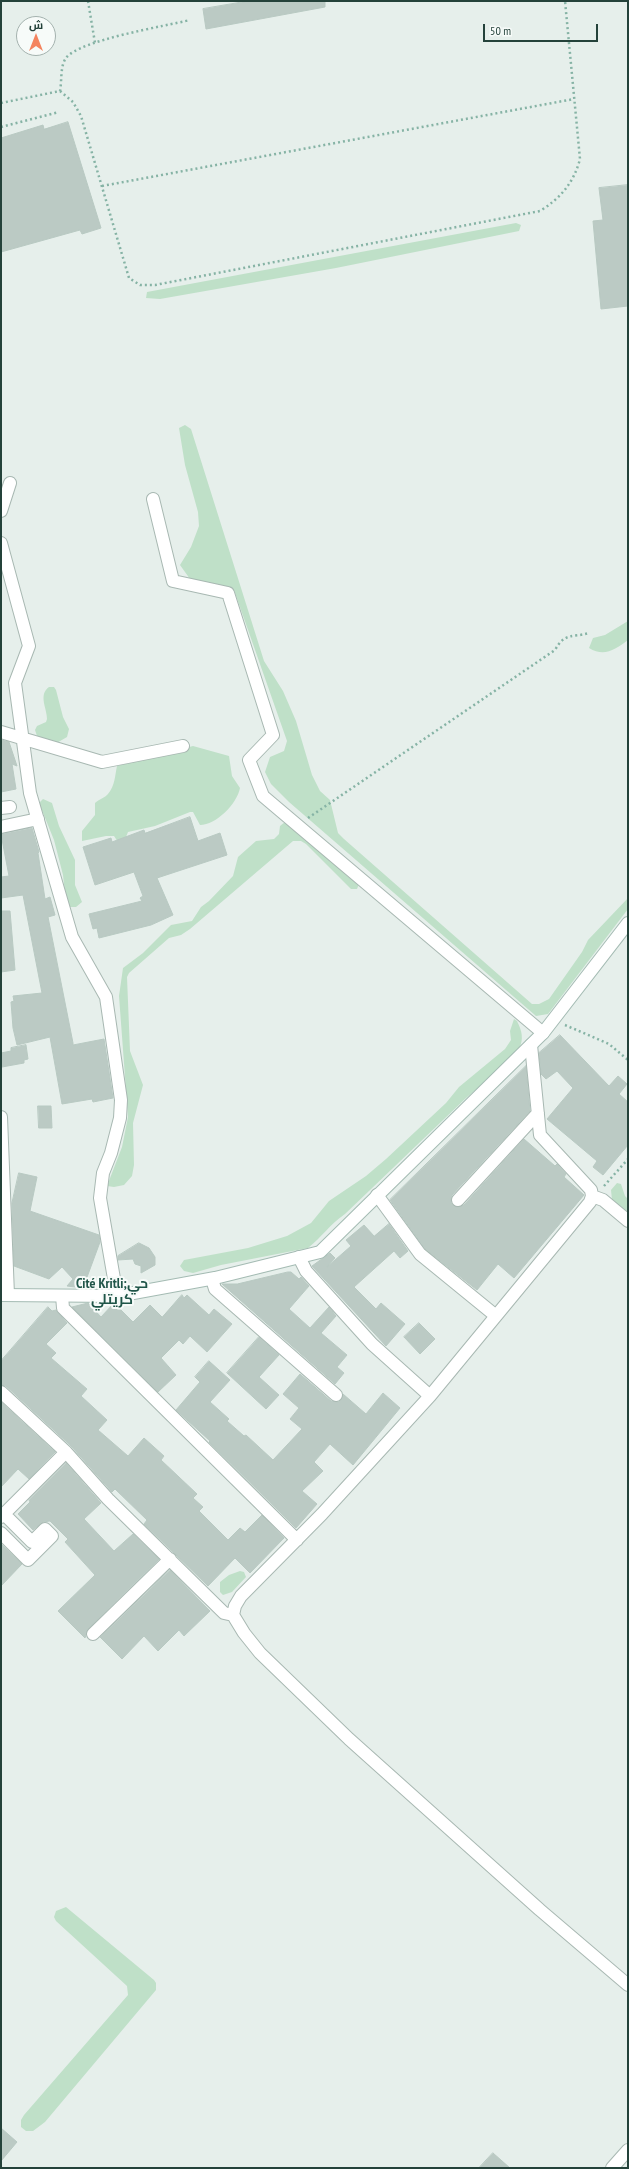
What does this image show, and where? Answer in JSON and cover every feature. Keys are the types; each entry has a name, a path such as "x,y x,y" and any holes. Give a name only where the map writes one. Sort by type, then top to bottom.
{"street":[{"path":"1,511 10,483"},
{"path":"153,499 173,581 228,593 273,735 249,760 263,796 543,1033"},
{"path":"1,544 29,646 15,682 30,794 72,937 106,997 121,1100 120,1112 111,1153 103,1173 100,1198 117,1296"},
{"path":"1,732 22,740 102,762 183,746"},
{"path":"1,827 38,819"},
{"path":"1,1117 3,1136 4,1296 117,1296 212,1279 320,1252 543,1033 628,922"},
{"path":"531,1045 540,1135"},
{"path":"458,1200 538,1113"},
{"path":"529,1122 587,1186 592,1196 603,1200 628,1221"},
{"path":"377,1195 420,1254 496,1316"},
{"path":"592,1196 585,1208 430,1396 297,1540 241,1596 235,1606 233,1615 244,1633 260,1653 349,1739 540,1910 628,1985"},
{"path":"299,1257 306,1271 372,1344 430,1396"},
{"path":"212,1279 214,1289 336,1396"},
{"path":"62,1296 63,1308 297,1540"},
{"path":"1,1392 66,1452 108,1499 224,1613 233,1615"},
{"path":"1,1533 28,1560 52,1536 45,1529 32,1542 3,1516 66,1452"},
{"path":"93,1634 170,1559"},
{"path":"612,2168 628,2150"}],"path":[{"path":"88,1 95,43"},
{"path":"60,91 73,102 81,116 129,278 140,285 155,285 540,211 554,202 576,175 580,159 565,1"},
{"path":"60,91 63,66 67,57 87,44 190,20"},
{"path":"1,102 60,91"},
{"path":"102,186 574,99"},
{"path":"1,127 59,112"},
{"path":"298,825 555,650 561,639 590,633"},
{"path":"553,1020 609,1044 628,1060"},
{"path":"592,1196 606,1185 628,1159"}],"green space":[{"path":"516,223 521,225 519,231 336,268 160,299 146,298 147,292"},
{"path":"185,425 191,429 264,661 283,691 296,721 312,775 320,791 330,800 338,833 532,1004 539,1004 549,999 582,952 588,940 628,898 628,909 548,1014 536,1016 289,802 271,784 265,772 270,757 284,751 287,741 234,590 190,579 180,565 191,547 199,526 198,512 185,465 179,428"},
{"path":"628,621 628,640 623,644 605,652 594,651 589,648 593,638 605,635"},
{"path":"49,687 54,687 56,690 63,717 69,729 67,737 55,744 37,736 35,730 37,726 46,722 47,719 44,694"},
{"path":"193,746 229,756 232,776 240,788 235,801 219,818 200,825 193,812 190,812 155,826 128,832 124,842 118,842 114,836 106,836 82,841 82,831 95,815 95,803 107,795 112,788 117,766"},
{"path":"43,799 52,803 59,826 75,860 75,885 82,902 76,907 70,907 66,902 63,875 54,840 39,803"},
{"path":"285,822 337,864 347,876 359,884 357,889 351,889 306,844 301,841 293,841 190,929 181,935 169,938 129,973 127,977 130,1051 143,1085 133,1123 134,1165 132,1176 124,1185 114,1187 107,1186 122,1147 128,1117 119,996 123,968 143,953 171,925 192,921 201,907 209,901 233,876 238,857 256,841 274,839 279,834 280,826"},
{"path":"514,1019 517,1021 520,1028 522,1042 519,1049 510,1060 465,1099 308,1248 221,1265 193,1273 184,1271 180,1266 184,1260 248,1248 287,1236 311,1223 329,1201 366,1176 386,1159 446,1103 459,1087 505,1049 511,1040 510,1031"},
{"path":"617,1183 621,1184 625,1196 628,1199 628,1213 612,1200 611,1190"},
{"path":"240,1571 244,1572 246,1577 232,1592 223,1595 220,1592 220,1582 229,1575"},
{"path":"66,1907 154,1980 156,1983 156,1990 45,2122 33,2131 26,2131 21,2127 21,2120 24,2115 128,1995 127,1986 56,1921 54,1917 56,1911"}],"building":[{"path":"248,1 325,1 325,7 206,29 203,9"},
{"path":"68,122 101,228 82,234 80,230 1,252 1,138 43,125 44,129"},
{"path":"628,185 628,306 601,309 593,221 603,220 599,188"},
{"path":"1,740 9,742 17,766 12,764 16,789 1,792"},
{"path":"190,817 198,841 220,833 227,855 157,878 173,915 151,925 99,938 97,928 93,929 89,914 142,901 140,898 143,896 134,872 95,885 83,847 111,838 112,842 144,830 145,833"},
{"path":"32,828 39,852 45,899 50,897 55,915 48,917 73,1045 104,1039 113,1098 93,1102 92,1099 62,1104 50,1037 17,1045 13,1028 11,1002 14,1001 13,996 42,993 23,895 1,898 1,877 9,876 1,834"},
{"path":"1,911 10,911 15,970 1,972"},
{"path":"560,1035 609,1086 618,1076 627,1084 619,1094 628,1102 628,1145 603,1175 593,1167 597,1161 547,1119 573,1088 557,1071 546,1079 541,1074 539,1053"},
{"path":"26,1045 28,1059 24,1060 24,1063 2,1067 1,1053 11,1051 11,1048"},
{"path":"526,1066 530,1111 452,1195 451,1203 457,1207 464,1205 524,1139 555,1166 557,1164 566,1174 564,1177 584,1195 514,1278 498,1264 477,1290 425,1249 390,1200"},
{"path":"38,1106 51,1106 52,1128 39,1128"},
{"path":"19,1173 37,1177 30,1211 99,1235 100,1242 83,1288 67,1286 73,1279 62,1267 49,1279 14,1266 12,1203"},
{"path":"389,1224 408,1251 400,1258 394,1251 354,1287 376,1309 381,1303 405,1324 386,1346 312,1266 330,1253 335,1258 327,1267 351,1246 346,1240 364,1225 374,1236"},
{"path":"139,1243 149,1248 155,1257 155,1265 141,1273 141,1266 135,1264 133,1259 118,1260 118,1256"},
{"path":"291,1272 299,1279 301,1277 309,1286 289,1309 310,1328 329,1307 336,1316 321,1333 347,1355 337,1367 344,1373 335,1384 222,1284 237,1284"},
{"path":"182,1295 184,1298 187,1295 209,1315 214,1309 232,1324 207,1352 190,1336 183,1344 179,1340 161,1358 176,1375 158,1392 72,1307 88,1303 101,1317 114,1303 133,1322 150,1305 162,1317"},
{"path":"48,1307 52,1311 56,1310 67,1323 46,1344 56,1353 51,1358 87,1389 81,1396 107,1420 98,1430 128,1456 144,1438 164,1456 161,1460 197,1494 193,1498 203,1507 199,1511 228,1540 240,1528 245,1532 262,1515 284,1538 250,1573 235,1558 208,1586 144,1524 147,1520 115,1489 112,1492 71,1446 6,1386 1,1385 1,1361"},
{"path":"419,1323 435,1339 420,1354 404,1337"},
{"path":"259,1337 279,1355 259,1377 279,1395 266,1409 227,1373"},
{"path":"209,1361 230,1380 210,1402 229,1419 227,1421 244,1436 246,1435 273,1460 302,1429 290,1419 299,1408 283,1394 300,1374 331,1401 339,1402 343,1394 366,1414 383,1393 400,1408 353,1465 330,1444 314,1462 323,1471 302,1491 317,1504 296,1528 209,1442 210,1441 176,1410 200,1382 195,1377"},
{"path":"1,1402 55,1452 29,1479 18,1469 1,1487"},
{"path":"66,1463 101,1503 84,1519 114,1551 133,1534 159,1559 88,1629 85,1638 58,1611 95,1575 65,1542 68,1539 50,1521 43,1522 33,1530 18,1514 30,1502 29,1500"},
{"path":"1,1544 22,1564 1,1586"},
{"path":"170,1570 210,1611 184,1636 179,1630 158,1651 144,1636 122,1659 100,1637"},
{"path":"1,2128 17,2142 1,2161"},
{"path":"493,2153 510,2168 479,2168"}],"district":[{"name":"Cité Kritli;حي كريتلي","path":"112,1292"}]}
